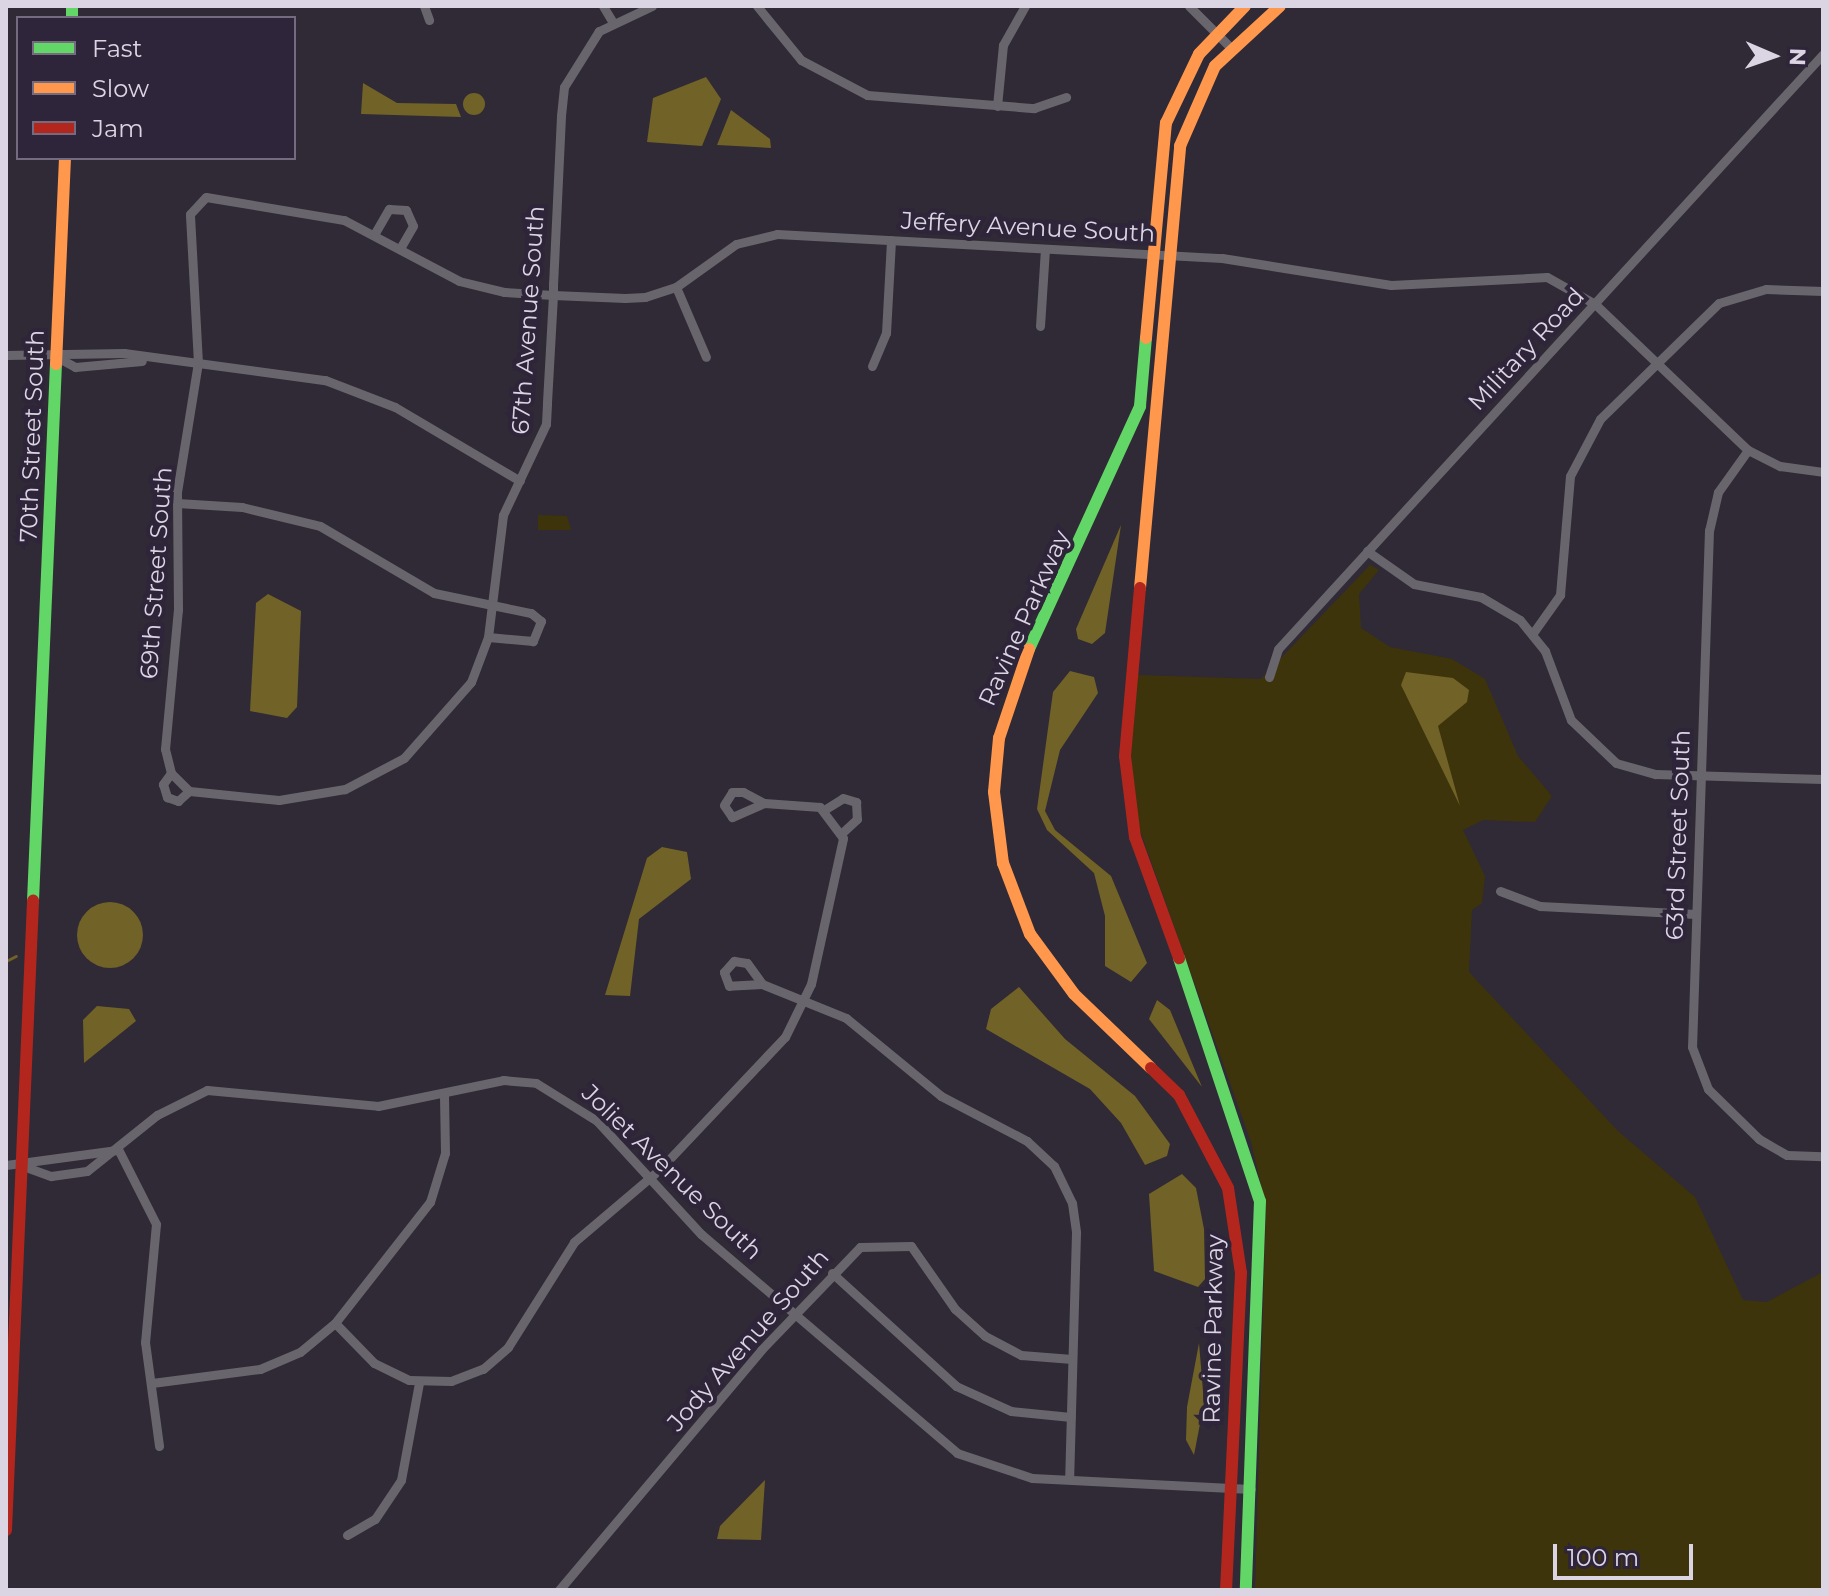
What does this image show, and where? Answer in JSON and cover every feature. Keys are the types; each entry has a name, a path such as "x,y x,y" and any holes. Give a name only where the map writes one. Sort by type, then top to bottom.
{"street":[{"path":"424,6 429,20"},
{"path":"603,6 612,21"},
{"name":"67th Avenue South","path":"171,773 163,784 167,797 178,801 189,791 279,800 345,789 404,758 462,698 488,637 503,515 546,424 564,87 578,56 612,21 652,6"},
{"path":"757,6 787,47 840,85 892,100 997,106 1042,108 1066,97"},
{"path":"997,106 1003,45 1025,6"},
{"path":"1189,6 1230,47"},
{"name":"Ravine Parkway","path":"1226,1590 1241,1273 1228,1188 1179,1095 1074,994 1041,952 1009,883 995,810 1009,697 1136,421 1166,123 1182,82 1216,33 1245,6"},
{"name":"Ravine Parkway","path":"1246,1590 1262,1257 1258,1186 1139,848 1125,773 1184,129 1230,47 1280,6"},
{"name":"Military Road","path":"1269,677 1278,649 1823,54"},
{"name":"70th Street South","path":"6,1530 65,160"},
{"name":"Jeffery Avenue South","path":"196,204 206,197 267,202 375,233 469,285 553,295 636,298 676,287 728,248 760,236 1172,255 1391,285 1537,275 1595,304 1748,450 1780,466 1823,472"},
{"name":"69th Street South","path":"171,773 165,756 178,610 177,503 198,363 189,233 196,204"},
{"path":"375,233 389,209 406,210 413,226 401,247"},
{"path":"872,366 885,338 891,240"},
{"path":"1040,326 1045,249"},
{"path":"676,287 706,357"},
{"path":"1533,633 1564,582 1574,460 1600,419 1695,320 1732,297 1823,291"},
{"path":"6,355 57,357 76,351 143,361 295,373 364,393 520,481"},
{"path":"57,357 75,367 143,361"},
{"name":"63rd Street South","path":"1748,450 1710,516 1691,1033 1699,1075 1771,1148 1823,1156"},
{"path":"177,503 242,507 320,526 434,593 492,608 534,614 541,628 530,641 488,637"},
{"path":"1367,551 1414,584 1495,603 1533,633 1571,720 1593,748 1635,771 1823,779"},
{"path":"171,773 189,791"},
{"path":"335,1323 380,1367 419,1383 460,1380 498,1358 566,1252 651,1178 785,1037 806,1000 842,833 857,819 856,802 843,798 824,810 764,803"},
{"path":"824,810 842,833"},
{"path":"1500,891 1540,906 1696,914"},
{"path":"762,984 806,1000 857,1025 941,1096 1027,1141 1054,1166 1072,1203 1076,1233 1069,1479"},
{"name":"Joliet Avenue South","path":"6,1165 73,1175 118,1149 157,1115 207,1090 364,1106 444,1094 503,1080 536,1083 568,1097 651,1178 701,1234 957,1453 1007,1472 1069,1479 1251,1489"},
{"path":"152,1383 260,1369 300,1352 335,1323 430,1202 445,1153 444,1094"},
{"path":"118,1149 156,1224 145,1306 159,1446"},
{"name":"Joliet Avenue South","path":"23,1166 118,1149"},
{"name":"Jody Avenue South","path":"559,1590 794,1314 832,1273 868,1243 911,1246 955,1309 985,1336 1021,1355 1072,1359"},
{"path":"832,1273 956,1386 1011,1411 1071,1417"},
{"path":"347,1535 375,1519 401,1480 419,1383"}],"shaded area":[{"path":"706,77 721,99 702,146 647,142 653,98"},
{"path":"363,83 397,103 456,104 461,117 361,114"},
{"path":"474,93 482,96 485,104 482,112 474,115 466,112 463,104 466,96"},
{"path":"731,110 770,139 771,148 717,145"},
{"path":"538,515 567,516 571,530 538,530"},
{"path":"1121,525 1105,633 1092,644 1078,639 1076,629"},
{"path":"1370,565 1379,570 1359,594 1361,628 1390,647 1452,659 1485,679 1518,756 1552,796 1535,822 1483,820 1463,830 1485,876 1482,903 1472,910 1469,972 1618,1131 1695,1197 1743,1300 1767,1302 1823,1272 1823,1590 1255,1590 1266,1206 1251,1142 1136,819 1131,754 1138,675 1261,679"},
{"path":"268,594 301,611 297,707 287,718 250,711 256,603"},
{"path":"1070,671 1094,677 1098,693 1060,750 1045,811 1055,830 1111,876 1147,963 1131,982 1105,966 1105,916 1094,873 1047,830 1037,809 1053,692"},
{"path":"1406,672 1453,678 1469,690 1467,702 1438,726 1460,806 1401,685"},
{"path":"662,847 687,852 691,879 639,919 630,996 605,995 647,858"},
{"path":"103,902 117,902 129,907 138,916 143,935 141,948 134,959 117,968 103,968 91,963 82,954 77,942 77,928 82,916 91,907"},
{"path":"1019,987 1065,1039 1135,1096 1170,1144 1167,1156 1145,1165 1121,1123 1090,1089 986,1029 991,1009"},
{"path":"1157,1000 1170,1010 1202,1087 1149,1019"},
{"path":"97,1006 129,1009 136,1021 84,1063 83,1020"},
{"path":"1182,1174 1196,1188 1204,1229 1205,1279 1198,1287 1154,1271 1149,1194"},
{"path":"1199,1343 1204,1403 1194,1455 1186,1440 1187,1407"},
{"path":"765,1480 761,1540 717,1539 720,1526"}],"waterway":[{"path":"6,961 16,956"}],"traffic: fast":[{"path":"72,6 72,16"},
{"path":"1029,649 1140,406 1146,338"},
{"path":"33,901 56,364"},
{"path":"1179,958 1260,1201 1246,1590"}],"traffic: slow":[{"path":"1146,338 1166,123 1199,54 1245,6"},
{"path":"1140,588 1180,146 1215,66 1280,6"},
{"path":"56,364 65,160"},
{"path":"1029,649 999,738 994,792 1003,863 1030,934 1074,994 1151,1068"}],"traffic: jam":[{"path":"1140,588 1125,756 1135,837 1179,958"},
{"path":"6,1530 33,901"},
{"path":"1151,1068 1179,1095 1228,1188 1241,1273 1226,1590"}]}
